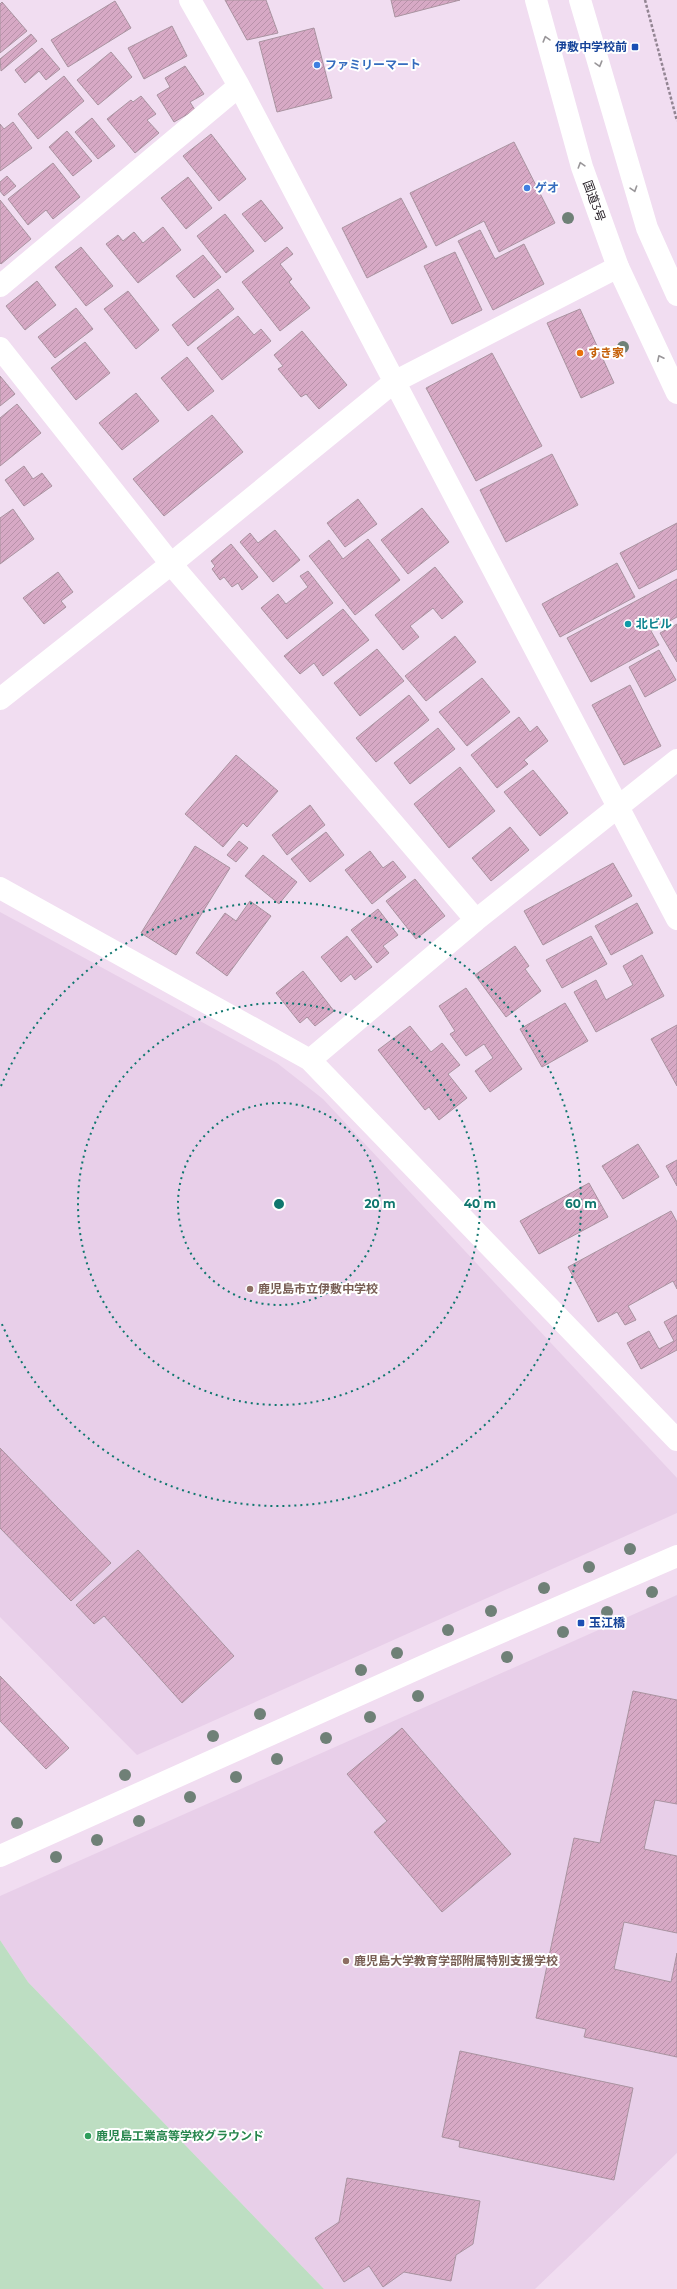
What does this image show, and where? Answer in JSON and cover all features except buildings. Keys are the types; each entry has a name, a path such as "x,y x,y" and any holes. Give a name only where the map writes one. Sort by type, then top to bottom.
{"main road":[{"path":"190,0 239,86 677,919"},
{"name":"国道3号","path":"536,0 582,168 618,267 677,393"},
{"path":"580,0 647,228 677,295"},
{"path":"0,286 239,86"},
{"path":"0,699 171,564 394,382 618,267"},
{"path":"0,348 171,564 476,920"},
{"path":"310,1060 476,920 677,760"},
{"path":"0,888 310,1060 677,1440"},
{"path":"0,1856 440,1659 677,1556"}],"path":[{"path":"645,0 677,121"}],"shaded area":[{"name":"鹿児島市立伊敷中学校","path":"0,912 277,1063 323,1099 677,1478 677,1513 137,1755 0,1617"},
{"name":"鹿児島大学教育学部附属特別支援学校","path":"677,1595 677,2153 535,2289 324,2289 28,1982 0,1940 0,1896"}],"green space":[{"name":"鹿児島工業高等学校グラウンド","path":"0,1940 28,1982 324,2289 0,2289"}],"place":[{"name":"伊敷中学校前","path":"635,47"},
{"name":"ファミリーマート","path":"317,65"},
{"name":"ゲオ","path":"527,188"},
{"name":"すき家","path":"580,353"},
{"name":"北ビル","path":"628,624"},
{"name":"鹿児島市立伊敷中学校","path":"250,1289"},
{"name":"玉江橋","path":"581,1623"},
{"name":"鹿児島大学教育学部附属特別支援学校","path":"346,1961"},
{"name":"鹿児島工業高等学校グラウンド","path":"88,2136"}]}
